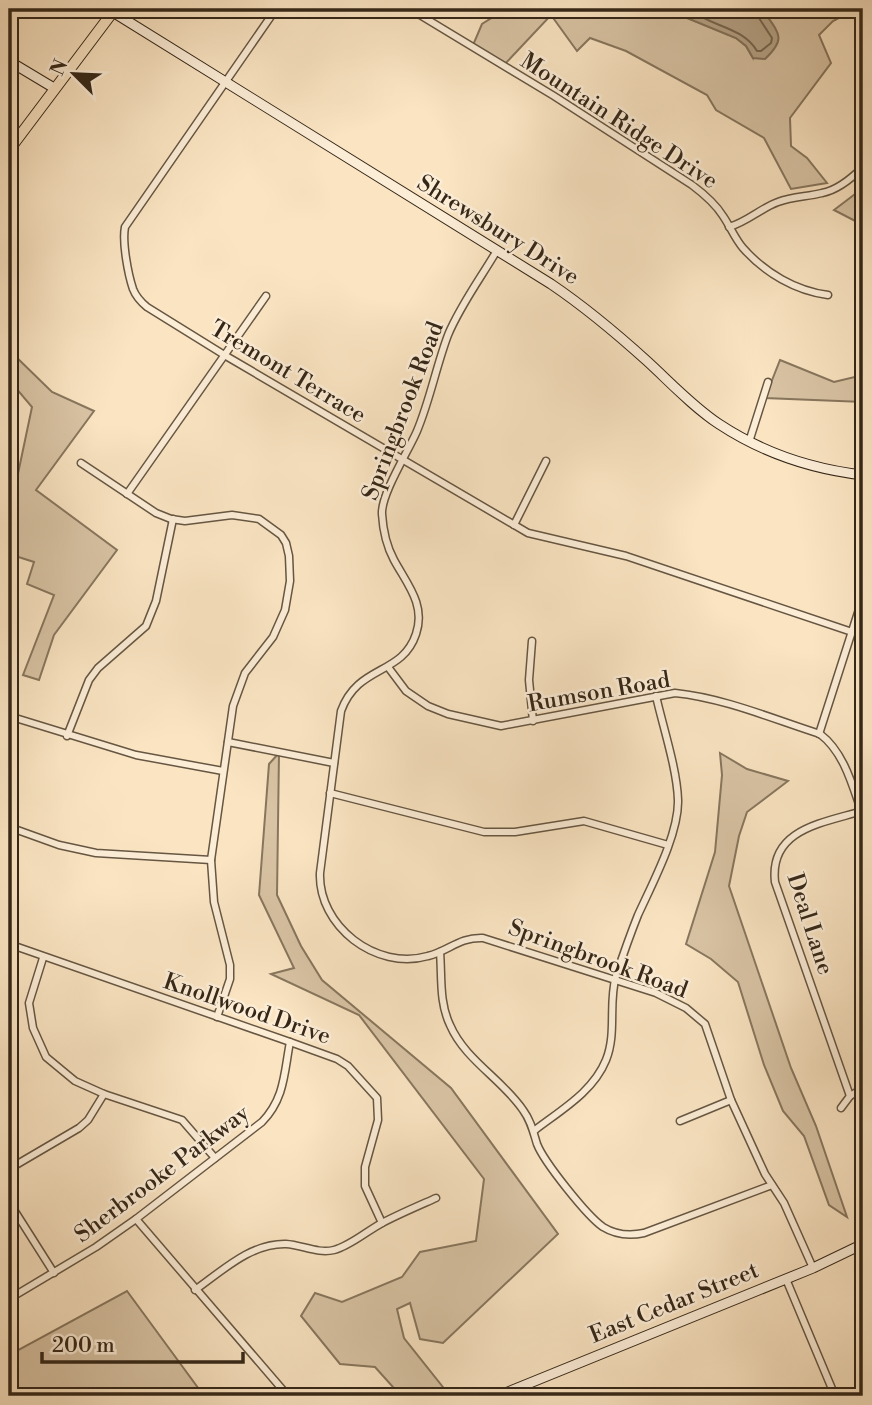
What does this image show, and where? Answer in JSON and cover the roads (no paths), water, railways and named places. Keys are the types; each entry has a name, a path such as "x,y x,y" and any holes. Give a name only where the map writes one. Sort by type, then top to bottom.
{"main road":[{"name":"Shrewsbury Drive","path":"112,10 582,305 716,422 749,442 807,465 863,475"},
{"path":"9,150 112,10"},
{"path":"9,61 54,88"},
{"name":"East Cedar Street","path":"498,1396 813,1268 863,1244"}],"street":[{"path":"226,82 276,9"},
{"name":"Mountain Ridge Drive","path":"410,9 554,96 692,185 708,197 742,247 761,265 807,292 828,295"},
{"name":"Tremont Terrace","path":"226,82 129,219 123,236 133,289 139,300 226,356 514,525 551,540 637,560 852,632"},
{"path":"729,227 782,200 832,191 863,167"},
{"name":"Springbrook Road","path":"496,252 449,335 430,397 404,461 383,502 383,525 393,558 415,598 419,620 410,648 388,667 364,679 346,699 339,718 320,885 322,897 334,920 350,937 377,954 412,959 440,952 457,942 483,938 656,993 686,1008 705,1024 731,1100 765,1174 784,1203 813,1268"},
{"path":"128,494 266,296"},
{"path":"749,442 768,382"},
{"path":"514,525 546,461"},
{"path":"81,463 156,513 173,519 192,520 232,515 259,519 281,535 289,556 290,581 285,610 273,637 245,673 233,706 211,860 214,902 230,965 230,979 217,1017"},
{"path":"67,736 93,674 113,653 146,626 156,601 173,519"},
{"path":"862,814 841,758 819,734 863,597"},
{"path":"532,641 529,680 533,721"},
{"name":"Rumson Road","path":"388,667 415,699 448,714 501,726 675,693 698,695 819,734"},
{"path":"535,1130 581,1096 607,1059 611,1043 612,991 615,980 668,845 678,802 656,696"},
{"path":"9,716 136,755 223,771"},
{"path":"228,742 334,763"},
{"path":"330,793 484,832 515,832 584,821 668,845"},
{"name":"Deal Lane","path":"850,1096 775,882 774,871 780,850 799,831 862,814"},
{"path":"9,827 60,845 96,853 211,860"},
{"name":"Knollwood Drive","path":"9,944 338,1059 348,1066 377,1098 378,1120 364,1175 368,1195 382,1223"},
{"path":"440,952 442,1000 452,1030 467,1051 508,1090 535,1130 537,1144 548,1163 591,1217 604,1228 632,1236 644,1233 772,1185"},
{"path":"43,958 29,1003 33,1028 46,1058 75,1081 104,1094 182,1120 215,1158"},
{"name":"Sherbrooke Parkway","path":"9,1299 136,1219 274,1110 280,1099 290,1042"},
{"path":"841,1108 850,1096 863,1088"},
{"path":"9,1169 79,1128 88,1120 104,1094"},
{"path":"680,1121 731,1100"},
{"path":"195,1290 239,1258 253,1252 273,1245 287,1244 323,1251 335,1250 382,1223 436,1198"},
{"path":"9,1202 54,1273"},
{"path":"136,1219 288,1396"},
{"path":"786,1279 835,1396"}],"water":[{"path":"687,9 750,9 764,12 777,31 778,41 765,59 753,58 746,46 736,38 687,18 683,12"}]}
